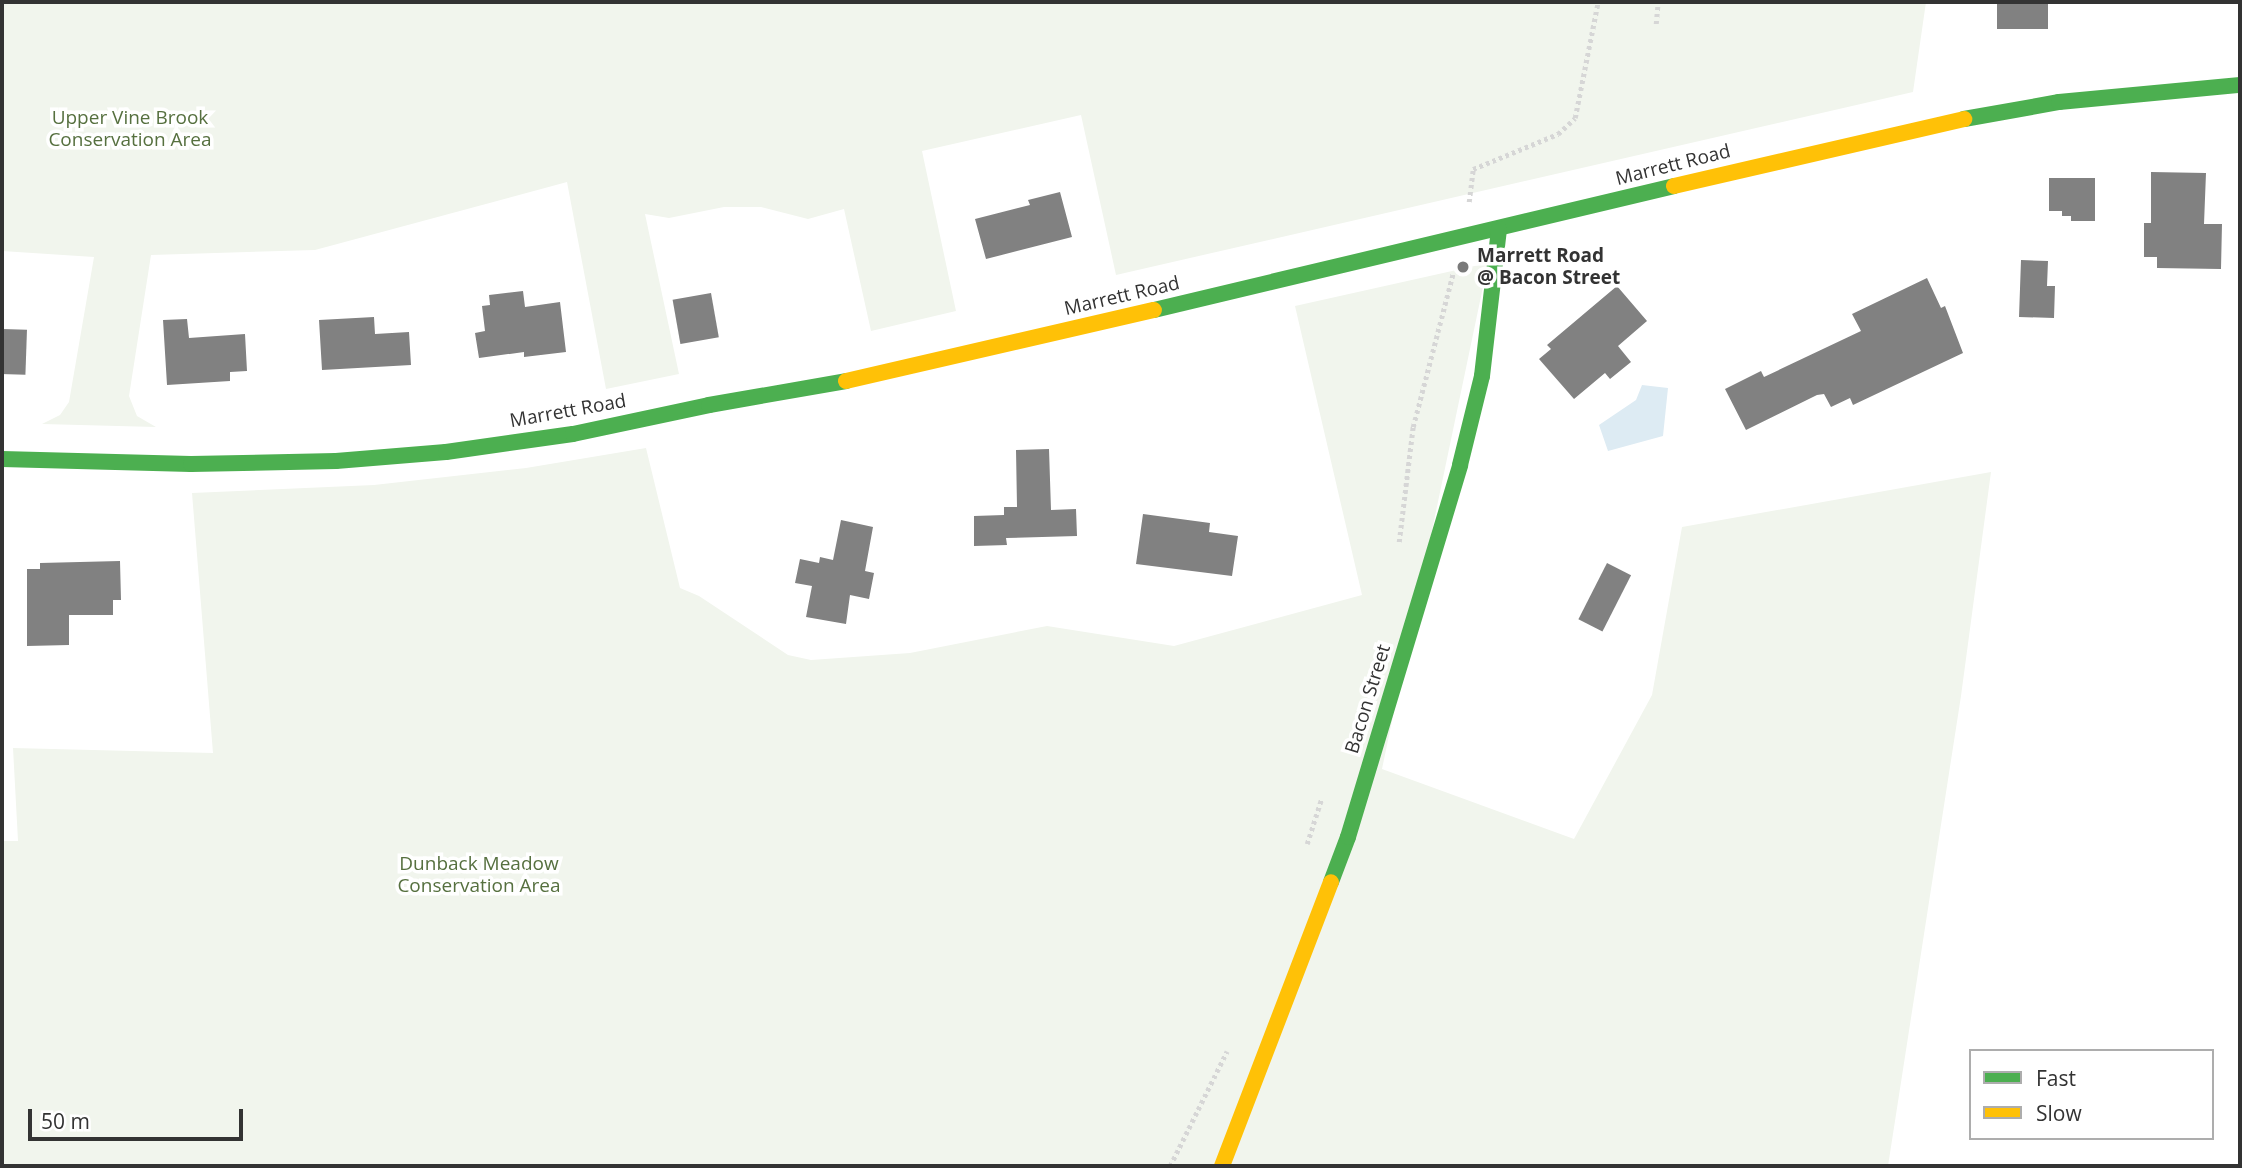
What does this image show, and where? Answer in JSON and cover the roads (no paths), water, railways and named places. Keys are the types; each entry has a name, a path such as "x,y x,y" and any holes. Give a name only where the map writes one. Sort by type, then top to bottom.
{"main road":[{"name":"Marrett Road","path":"2,459 191,464 336,461 446,452 573,434 709,405 847,381 1994,112 2159,90 2240,85"},
{"name":"Bacon Street","path":"1222,1166 1348,837 1460,465 1482,376 1499,229"}],"place":[{"name":"Marrett Road @ Bacon Street","path":"1463,267"}],"park label":[{"name":"Upper Vine Brook Conservation Area","path":"130,129"},
{"name":"Dunback Meadow Conservation Area","path":"479,875"}]}
